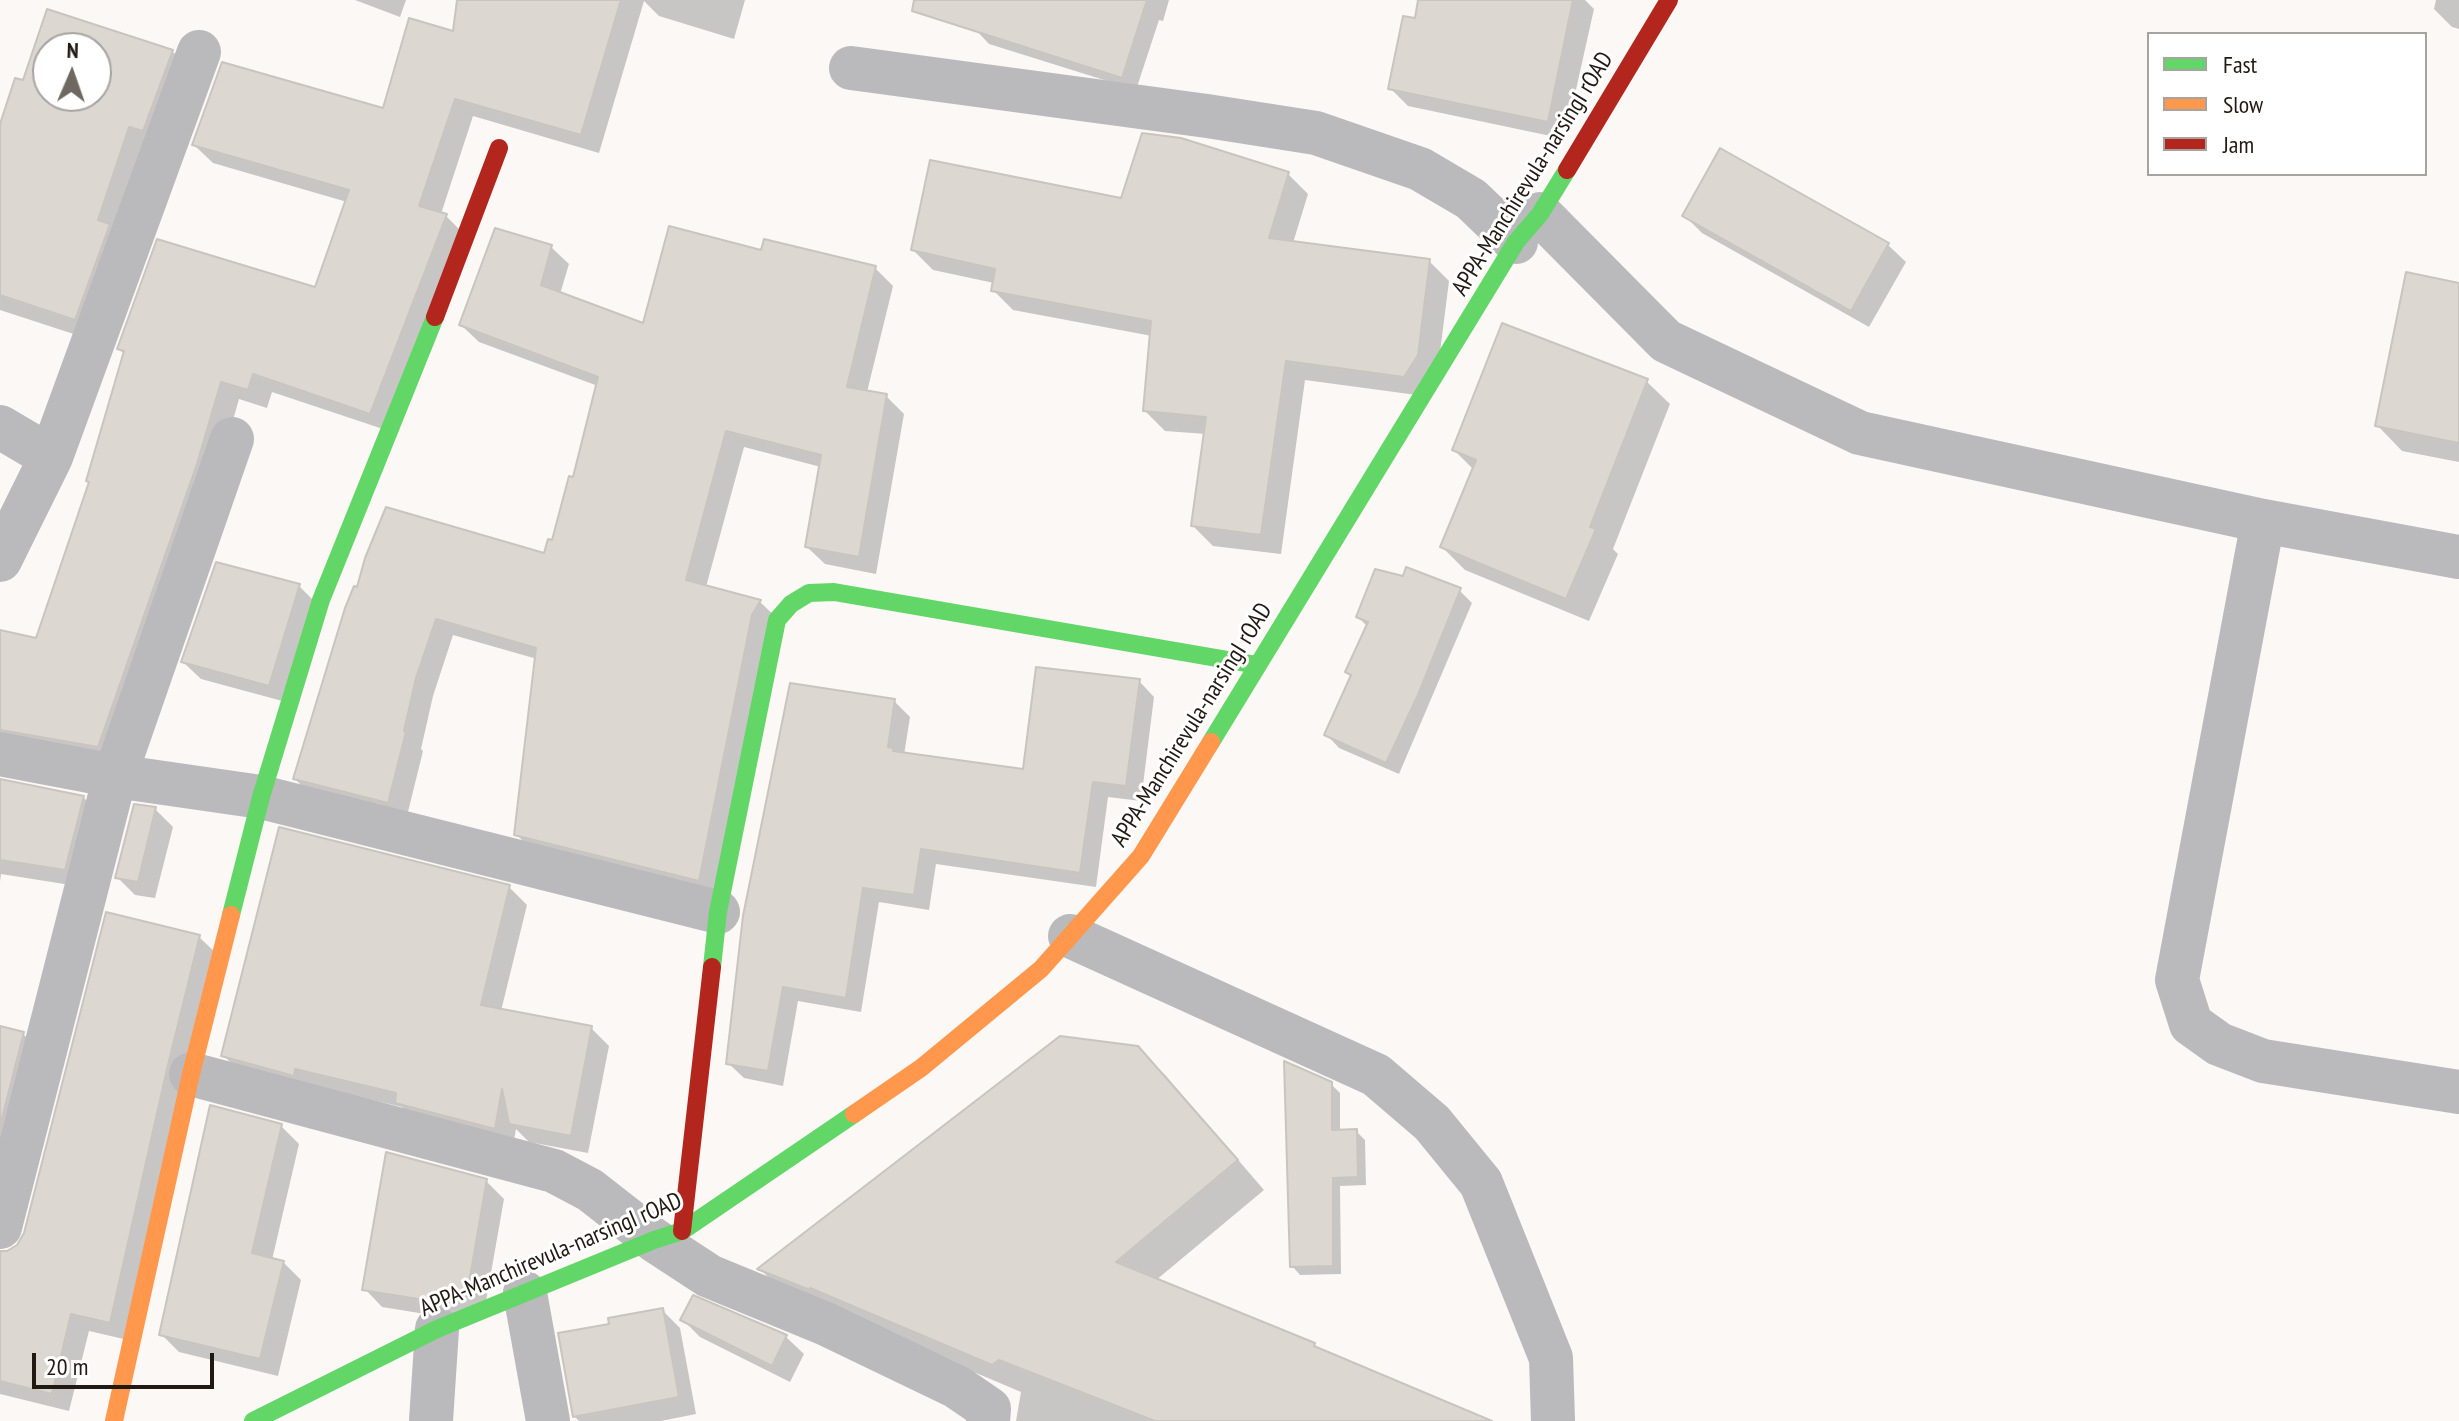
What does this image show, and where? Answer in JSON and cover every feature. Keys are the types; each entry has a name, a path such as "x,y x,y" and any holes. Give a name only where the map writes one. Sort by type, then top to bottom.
{"street":[{"name":"APPA-Manchirevula-narsingI rOAD","path":"253,1421 437,1329 668,1236 921,1068 1041,969 1141,856 1669,0"},
{"path":"0,560 51,457 199,52"},
{"path":"851,68 1316,133 1420,169 1528,228 1666,341 1860,433 2263,521 2459,557"},
{"path":"114,1421 191,1074 261,797 321,600 418,363 499,148"},
{"path":"0,427 51,457"},
{"path":"0,1227 115,776 232,439"},
{"path":"2263,521 2177,980 2191,1024 2219,1044 2263,1061 2459,1092"},
{"path":"668,1236 718,912 777,620 791,604 809,593 834,592 1257,665"},
{"path":"0,754 115,776 261,797 718,912"},
{"path":"1070,936 1376,1075 1432,1123 1481,1183 1551,1358 1553,1421"},
{"path":"191,1074 554,1171 668,1236 709,1276 826,1324 957,1387 989,1409 988,1421"},
{"path":"525,1293 548,1421"},
{"path":"431,1421 437,1329"}],"building":[{"path":"457,0 621,0 581,135 455,99 419,206 447,214 370,414 253,374 248,390 221,382 197,464 98,747 0,730 0,630 36,638 89,482 86,481 124,351 117,349 157,239 315,287 349,190 192,145 222,62 383,108 409,18 453,31"},
{"path":"914,0 1147,0 1122,78 912,11"},
{"path":"1418,0 1573,0 1548,122 1388,89 1403,16 1415,18"},
{"path":"47,9 173,50 143,131 129,127 98,220 110,224 75,320 0,295 0,124 15,78 23,80 32,53 32,112 112,112 112,32 39,32"},
{"path":"1142,133 1181,138 1289,172 1269,238 1430,259 1418,355 1404,377 1286,361 1261,535 1191,526 1206,417 1143,411 1151,321 991,291 995,269 911,250 930,160 1121,198"},
{"path":"1720,148 1889,243 1851,311 1682,216"},
{"path":"669,226 761,250 764,239 876,266 847,387 887,394 859,557 805,547 821,455 726,431 686,580 761,600 752,615 699,881 514,835 536,648 436,619 416,678 388,803 293,779 345,608 354,586 357,587 386,507 544,553 548,539 552,540 569,476 573,477 598,377 459,325 495,228 552,245 541,285 643,323"},
{"path":"2406,272 2459,283 2459,443 2375,426"},
{"path":"1502,323 1648,379 1590,527 1596,529 1566,599 1440,547 1476,460 1452,450"},
{"path":"216,562 300,584 269,686 181,662"},
{"path":"1406,567 1461,588 1417,697 1386,763 1324,735 1351,675 1345,672 1368,622 1356,617 1375,569 1403,576"},
{"path":"1036,667 1140,679 1126,786 1093,782 1080,873 921,849 914,895 863,888 846,998 783,987 768,1071 726,1064 743,916 790,683 895,699 888,747 893,751 1023,769"},
{"path":"0,779 84,796 65,870 0,860"},
{"path":"134,804 156,807 138,882 115,878"},
{"path":"279,827 510,885 481,1005 592,1026 571,1136 509,1124 502,1089 495,1129 395,1103 396,1093 295,1069 294,1076 221,1056"},
{"path":"106,912 200,935 110,1323 71,1314 52,1394 0,1381 0,1251 17,1245 24,1233"},
{"path":"0,1026 24,1032 0,1126"},
{"path":"1060,1036 1138,1046 1238,1160 1116,1262 1315,1343 1314,1346 1492,1421 1155,1421 999,1360 992,1365 810,1288 757,1269"},
{"path":"1284,1061 1332,1082 1332,1130 1357,1129 1358,1177 1333,1178 1333,1266 1290,1267"},
{"path":"210,1105 282,1124 252,1253 284,1261 260,1359 159,1335"},
{"path":"386,1152 487,1179 468,1289 437,1302 362,1290"},
{"path":"693,1295 787,1335 772,1366 680,1320"},
{"path":"663,1308 679,1397 573,1417 558,1333 609,1324 608,1318"}],"traffic: fast":[{"path":"1211,742 1516,242 1540,214 1567,170"},
{"path":"231,915 261,797 321,600 435,317"},
{"path":"712,967 718,912 777,620 791,604 809,593 834,592 1257,665"},
{"path":"253,1421 437,1329 682,1231 854,1114"}],"traffic: slow":[{"path":"854,1114 921,1068 1041,969 1141,856 1211,742"},
{"path":"114,1421 191,1074 231,915"}],"traffic: jam":[{"path":"1567,170 1669,0"},
{"path":"435,317 499,148"},
{"path":"682,1231 712,967"}]}
